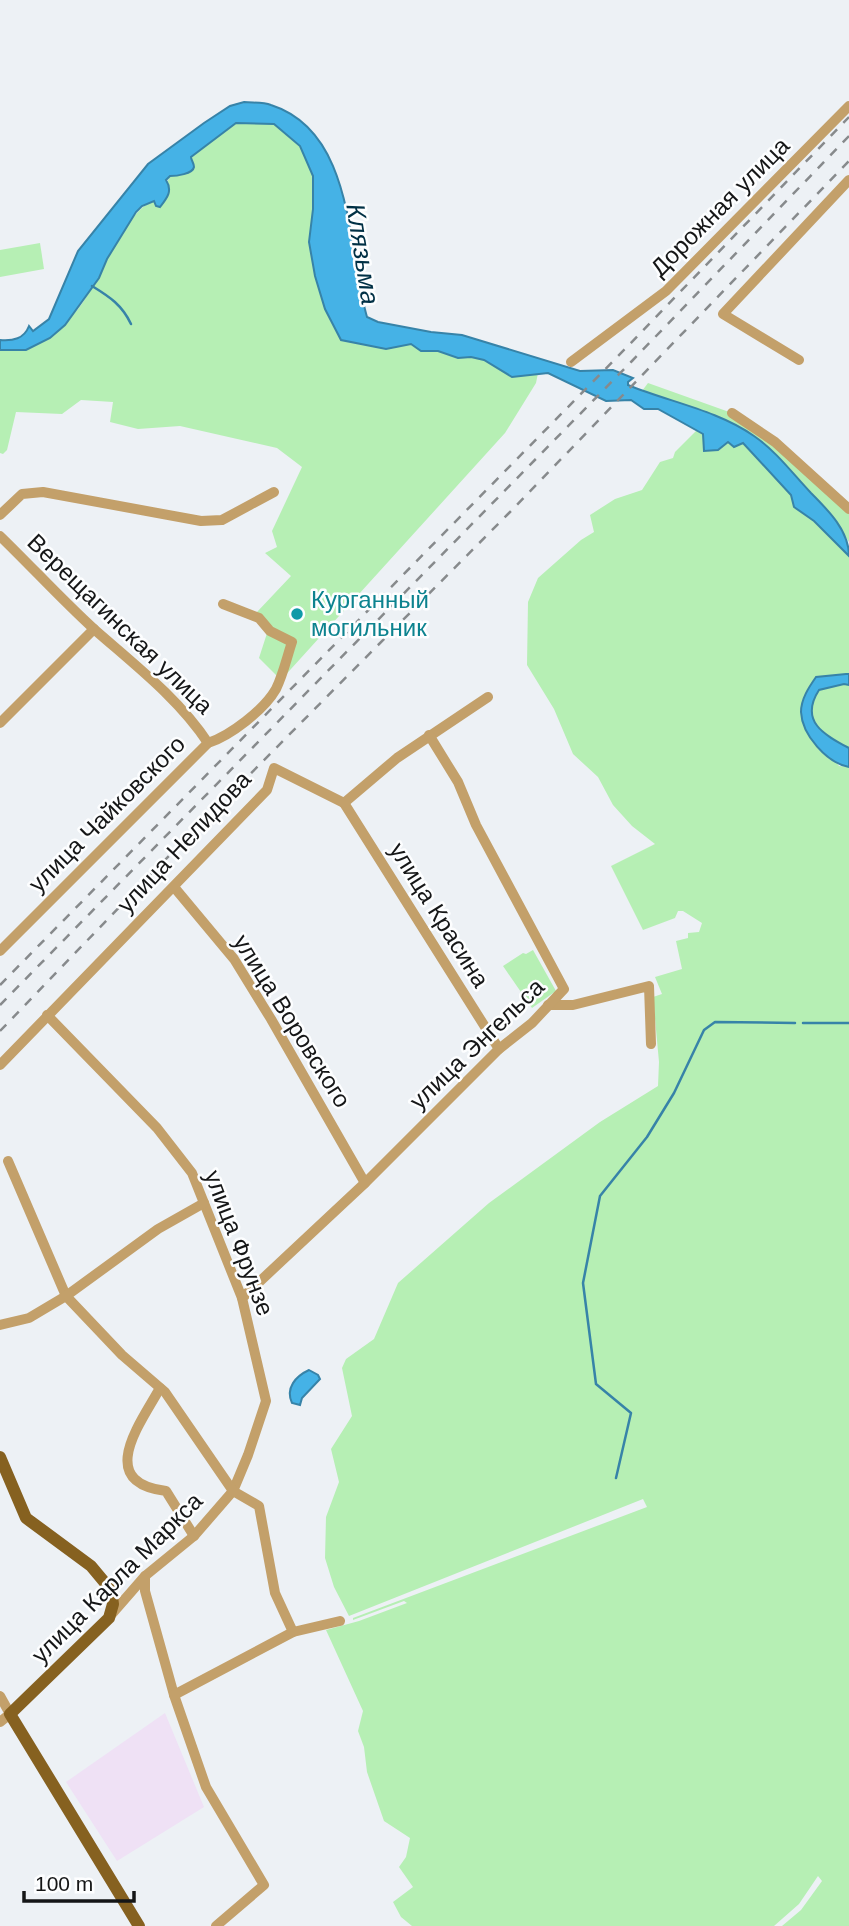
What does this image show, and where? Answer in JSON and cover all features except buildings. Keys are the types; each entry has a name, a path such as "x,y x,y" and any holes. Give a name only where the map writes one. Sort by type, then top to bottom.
{"main road":[{"path":"0,1457 26,1518 91,1566 111,1590 113,1604 109,1618"},
{"name":"улица Карла Маркса","path":"5,1718 109,1618"},
{"path":"5,1718 139,1926"}],"street":[{"name":"Дорожная улица","path":"570,362 666,291 849,106"},
{"path":"799,360 723,314 849,180"},
{"path":"732,413 775,442 849,509"},
{"name":"Верещагинская улица","path":"0,515 22,494 43,492 201,521 222,520 274,492"},
{"name":"Верещагинская улица","path":"0,536 94,629 145,672 198,728 208,743"},
{"name":"улица Чайковского","path":"0,951 208,743 223,738 267,701 275,689 292,642 270,631 259,618 223,604"},
{"path":"0,723 94,629"},
{"path":"344,803 397,758 488,697"},
{"name":"улица Энгельса","path":"243,1298 365,1183 499,1049 532,1023 564,989 476,825 458,782 429,736"},
{"name":"улица Нелидова","path":"0,1065 267,790 274,768 344,803"},
{"name":"улица Красина","path":"344,803 499,1049"},
{"name":"улица Воровского","path":"174,887 234,959 365,1183"},
{"path":"548,1005 573,1005 649,986 651,1044"},
{"name":"улица Фрунзе","path":"47,1015 157,1128 192,1172 243,1298 266,1401 233,1491"},
{"path":"8,1161 66,1296 122,1355 160,1388 233,1491 259,1506 275,1593 293,1632"},
{"path":"0,1325 29,1318 66,1296 158,1230 204,1203"},
{"path":"160,1388 127,1450 126,1464 146,1488 166,1491 194,1536"},
{"name":"улица Карла Маркса","path":"109,1618 145,1576 194,1536 233,1491"},
{"path":"145,1576 145,1591 174,1695 206,1787 264,1885 216,1926"},
{"path":"174,1695 293,1632 341,1621"},
{"path":"0,1696 5,1718"}],"shaded area":[{"path":"165,1713 204,1807 117,1861 66,1782"}],"green space":[{"path":"236,123 274,124 300,146 313,175 309,243 315,276 325,309 341,340 386,349 411,344 421,351 438,351 458,358 484,360 512,377 538,373 536,383 505,433 281,680 259,658 269,627 257,612 291,576 265,553 277,547 272,531 302,467 277,448 180,426 138,429 110,422 113,402 81,400 62,414 16,412 7,450 3,454 0,453 0,350 27,349 75,313 133,217 154,201 156,206 170,176 189,171 191,157"},
{"path":"40,243 44,269 0,277 0,250"},
{"path":"648,383 732,413 775,442 849,512 849,542 830,513 752,435 701,411 642,391"},
{"path":"697,430 703,434 704,451 718,450 729,442 743,443 791,495 795,507 814,521 849,556 849,674 816,677 801,711 839,766 849,767 849,1926 782,1926 801,1910 822,1881 818,1876 799,1904 774,1926 412,1926 401,1917 393,1902 413,1887 399,1867 406,1857 410,1838 384,1821 367,1772 364,1747 358,1731 363,1711 326,1630 407,1603 404,1601 353,1620 647,1507 643,1499 349,1616 334,1587 325,1558 326,1517 339,1482 331,1449 352,1416 342,1368 346,1359 374,1339 398,1283 489,1203 600,1122 658,1086 659,1062 653,997 662,994 655,977 682,969 676,941 688,938 688,933 699,932 702,923 683,911 678,911 675,918 643,930 611,866 655,844 632,826 613,805 598,777 573,754 554,709 527,665 528,602 538,578 594,532 590,515 615,499 642,490 660,462 673,458 675,452"},
{"path":"849,685 849,748 817,726 812,710 819,690"},
{"path":"533,950 556,991 532,1008 503,966"}],"water":[{"path":"244,102 271,105 298,119 319,140 333,166 343,196 367,317 378,322 462,335 580,371 613,370 633,378 628,385 724,419 754,436 770,449 825,507 846,538 849,556 814,521 794,507 791,495 743,443 734,447 728,442 718,450 704,451 703,434 658,409 644,409 631,400 606,401 548,373 512,377 484,360 458,358 438,351 421,351 411,344 386,349 341,340 325,309 309,242 313,176 300,146 274,124 236,123 191,157 194,166 191,171 170,176 166,180 169,191 160,207 156,206 154,201 136,212 107,259 99,278 65,325 50,338 26,350 0,350 0,340 18,338 29,326 33,331 49,319 78,251 148,164 230,106"},
{"path":"849,674 849,685 819,690 812,710 817,726 849,748 849,767 832,760 817,747 802,721 801,707 816,677"},
{"path":"309,1370 320,1379 302,1398 300,1405 292,1403 290,1392 293,1383"}],"waterway":[{"path":"92,286 115,302 131,324"},
{"path":"616,1478 631,1413 596,1384 583,1283 600,1196 647,1137 674,1093 704,1030 715,1022 795,1023"},
{"path":"803,1023 849,1023"}],"railway":[{"path":"0,985 849,117"},
{"path":"0,1005 849,136"},
{"path":"0,1031 157,868 509,513 849,161"}],"place":[{"name":"Курганный могильник","path":"297,614"}],"water label":[{"name":"Клязьма","path":"363,254"}]}
